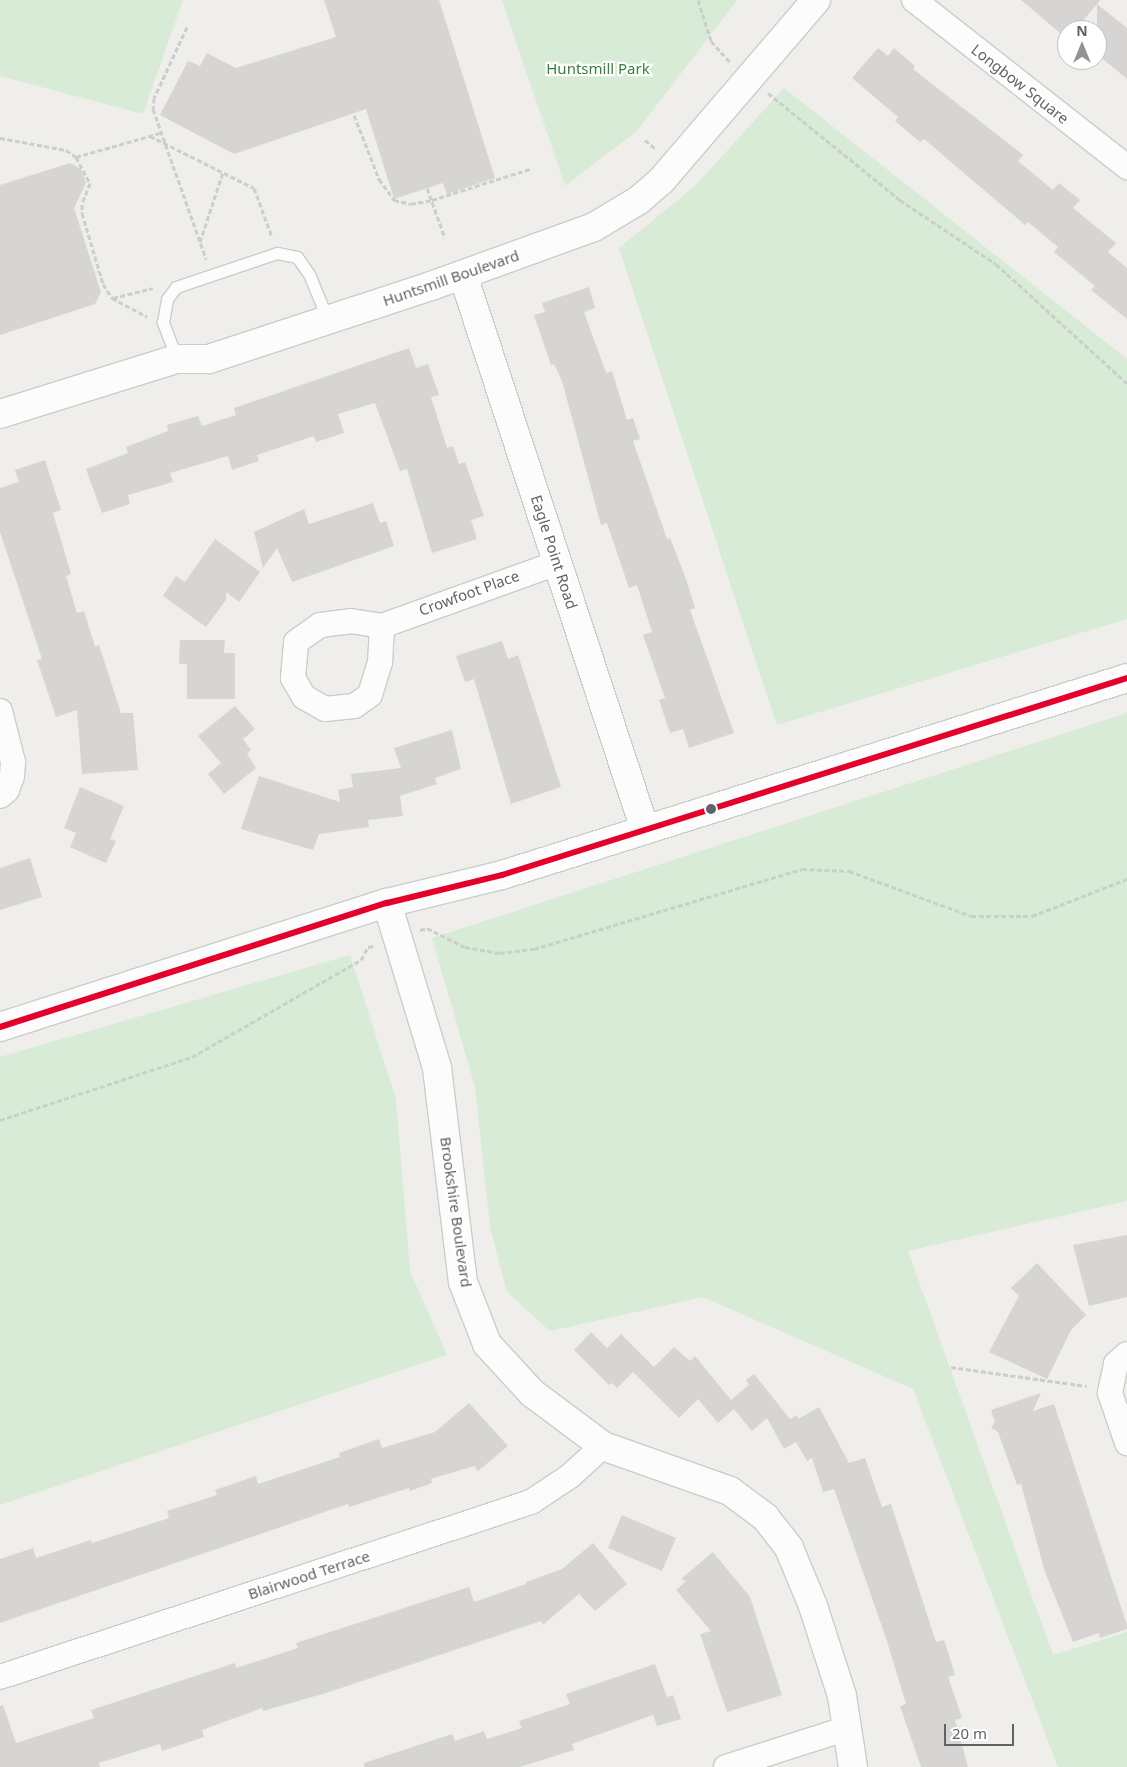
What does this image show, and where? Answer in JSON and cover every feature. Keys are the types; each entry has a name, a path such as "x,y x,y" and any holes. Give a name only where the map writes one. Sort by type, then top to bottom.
{"street":[{"name":"Huntsmill Boulevard","path":"0,414 177,359 209,359 463,274 594,227 639,200 670,172 816,0"},
{"name":"Longbow Square","path":"914,0 1127,167"},
{"name":"Eagle Point Road","path":"463,274 645,830"},
{"name":"Crowfoot Place","path":"382,626 557,563"},
{"path":"0,1027 387,903 502,875 1127,678"},
{"path":"0,712 12,762 12,776 7,790 0,796"},
{"name":"Brookshire Boulevard","path":"387,903 437,1068 464,1282 487,1344 532,1393 603,1446 730,1491 765,1517 789,1548 813,1606 842,1696 853,1767"},
{"path":"1127,1354 1116,1364 1110,1393 1127,1443"},
{"name":"Blairwood Terrace","path":"0,1677 531,1502 570,1476 603,1446"},
{"path":"726,1767 848,1728"}],"lane":[{"path":"177,359 163,322 167,299 176,287 212,273 277,254 297,257 309,274 328,320"}],"path":[{"path":"698,0 711,41 720,54 900,200 996,264 1127,383"},
{"path":"187,28 154,98 153,109 160,133 212,273"},
{"path":"354,115 388,196 411,204 432,200 530,169"},
{"path":"76,157 160,133"},
{"path":"150,136 256,189 277,254"},
{"path":"0,138 66,150 76,157 90,183 82,204 82,213 102,284 112,298 163,322"},
{"path":"200,242 223,172"},
{"path":"427,188 445,238"},
{"path":"112,298 154,288 176,287"},
{"path":"426,928 465,947 500,953 534,949 802,869 849,871 971,916 1032,916 1127,879"},
{"path":"0,1120 192,1057 361,960 368,948"},
{"path":"952,1367 1077,1384 1110,1393"}],"green space":[{"path":"0,0 183,0 143,114 0,76"},
{"name":"Huntsmill Park","path":"502,0 737,0 637,131 565,186"},
{"path":"784,88 1127,359 1127,619 777,725 619,248 695,186"},
{"path":"1127,713 1127,1201 908,1251 1053,1655 1127,1632 1127,1767 1058,1767 913,1389 703,1297 550,1331 507,1292 490,1227 475,1087 432,938"},
{"path":"350,955 396,1099 410,1271 447,1355 0,1505 0,1057"}],"building":[{"path":"324,0 439,0 495,178 447,194 443,183 394,199 366,109 234,154 160,115 188,61 200,66 207,53 236,68 336,37"},
{"path":"1021,0 1100,0 1083,20 1057,20 1057,31"},
{"path":"1097,4 1127,28 1127,79 1107,62 1107,20 1097,20"},
{"path":"878,48 888,56 894,48 915,66 913,69 1023,155 1018,161 1053,190 1059,183 1080,200 1073,208 1116,243 1108,252 1127,268 1127,319 1091,290 1095,286 1054,252 1058,247 1028,222 1025,225 924,139 920,142 895,121 898,117 852,78"},
{"path":"70,163 81,169 86,183 74,208 101,292 95,304 0,335 0,185"},
{"path":"589,287 595,308 584,312 606,373 612,371 627,420 633,418 640,439 633,441 667,539 670,538 686,579 695,608 690,610 734,733 689,748 683,729 670,733 659,700 665,698 643,635 652,632 637,585 629,588 607,523 601,525 562,381 554,364 551,365 534,315 545,312 542,303"},
{"path":"409,348 416,368 428,364 439,395 431,397 447,448 453,446 459,464 465,462 484,516 471,520 477,539 432,553 407,469 400,471 375,403 338,414 344,433 316,442 314,436 257,455 259,461 232,470 228,456 170,473 173,482 128,495 130,504 102,513 86,469 128,453 126,447 168,431 167,425 198,416 202,426 236,415 234,408"},
{"path":"45,460 61,510 53,513 71,574 66,576 77,613 84,611 95,647 99,645 121,713 133,713 138,770 82,774 77,710 56,717 37,660 42,659 0,532 0,488 19,482 15,470"},
{"path":"373,503 380,523 386,521 394,546 292,582 277,548 263,568 254,532 304,509 309,524"},
{"path":"215,539 260,572 239,602 226,592 226,600 206,627 163,596 176,576 185,582"},
{"path":"180,640 225,640 224,653 235,653 235,699 187,699 187,664 179,664"},
{"path":"502,641 508,659 518,655 561,787 511,804 474,679 465,682 456,656"},
{"path":"235,706 255,729 243,739 251,750 247,754 256,768 224,794 208,774 221,763 198,736"},
{"path":"452,730 461,769 435,778 437,784 400,796 403,816 368,820 369,827 319,834 313,850 241,829 259,776 340,802 338,790 353,787 351,774 401,768 394,748"},
{"path":"80,787 124,806 110,839 116,841 106,863 70,847 76,833 64,828"},
{"path":"30,858 42,897 0,910 0,868"},
{"path":"1127,1235 1127,1297 1089,1306 1073,1245"},
{"path":"1037,1263 1086,1315 1071,1330 1047,1379 989,1352 1019,1296 1011,1288"},
{"path":"591,1332 607,1348 621,1334 654,1367 674,1347 690,1361 695,1356 731,1400 749,1385 746,1380 754,1374 790,1419 797,1415 798,1419 819,1407 849,1463 865,1458 882,1507 891,1504 936,1642 944,1640 955,1675 948,1677 962,1718 955,1720 968,1767 921,1767 900,1706 906,1704 887,1641 834,1489 823,1492 812,1458 807,1461 796,1442 784,1449 767,1418 752,1431 734,1409 718,1423 698,1399 679,1418 633,1372 617,1388 612,1383 609,1385 574,1350"},
{"path":"1041,1393 1033,1411 1054,1404 1127,1625 1127,1629 1100,1638 1099,1633 1073,1642 1045,1572 1021,1484 1017,1485 998,1432 991,1428 995,1422 991,1410"},
{"path":"469,1403 508,1446 478,1471 474,1466 431,1479 432,1483 410,1491 409,1488 349,1507 348,1504 0,1623 0,1559 33,1548 36,1558 91,1540 92,1543 169,1518 167,1511 217,1495 215,1490 256,1476 258,1484 340,1457 339,1453 379,1439 382,1448 435,1432"},
{"path":"622,1515 676,1538 662,1571 608,1548"},
{"path":"593,1543 627,1584 595,1611 579,1594 543,1625 541,1621 326,1693 263,1711 262,1708 202,1730 204,1737 162,1751 160,1744 99,1763 100,1767 0,1767 0,1706 3,1705 16,1743 94,1718 91,1710 235,1663 236,1668 298,1648 296,1643 469,1587 474,1602 526,1584 526,1582 562,1569"},
{"path":"713,1552 750,1597 782,1695 727,1712 700,1634 711,1631 676,1590 686,1581 681,1579"},
{"path":"655,1664 667,1697 673,1695 681,1719 657,1726 653,1715 572,1744 574,1750 520,1767 364,1767 364,1763 452,1734 455,1741 484,1731 487,1739 522,1728 519,1721 570,1704 566,1694"}],"transit line":[{"path":"0,1027 387,903 502,875 1127,678"}]}
